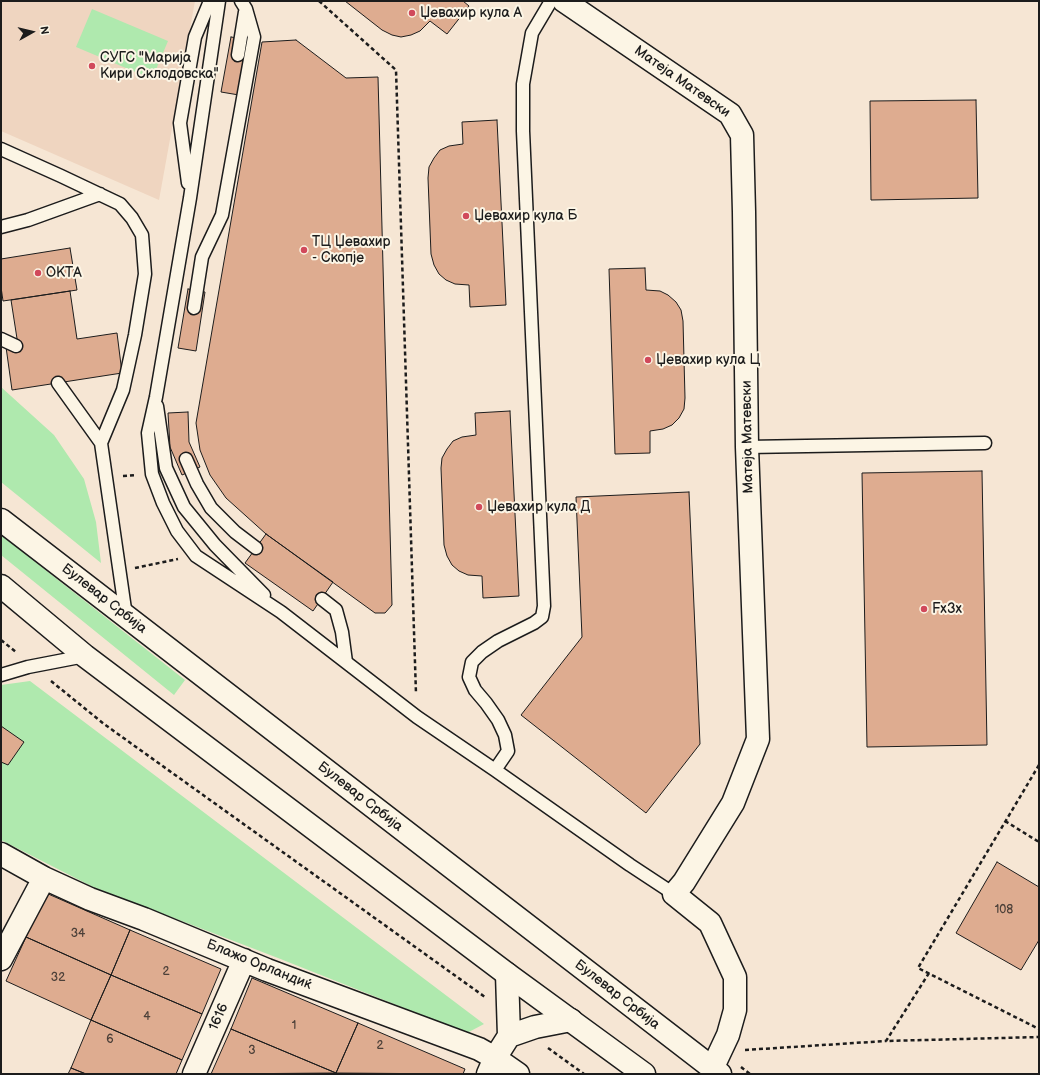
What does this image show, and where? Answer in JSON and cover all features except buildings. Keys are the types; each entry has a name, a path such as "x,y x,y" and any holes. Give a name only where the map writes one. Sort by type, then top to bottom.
{"street":[{"name":"Матеја Матевски","path":"564,1 730,114 742,135 747,447 758,739 733,803 684,882 674,894"},
{"name":"Булевар Србија","path":"1,520 126,617 717,1065"},
{"path":"1,586 86,656 507,974 644,1074"},
{"name":"Блажо Орландиќ","path":"1,854 44,878 90,899 267,970 479,1049 491,1066 518,1074"},
{"path":"1,959 44,878"},
{"path":"674,894 710,923 734,977 735,1010 717,1065"},
{"name":"1616","path":"194,1074 244,960"},
{"path":"491,1066 509,1036 507,974"},
{"path":"509,1036 535,1027 571,1020"}],"lane":[{"path":"190,198 180,123 195,37 210,1"},
{"path":"219,1 190,198 156,397 148,433 152,474 163,503 177,531 196,556 281,612 417,717 495,770 623,861 674,894"},
{"path":"495,770 508,751 505,735 498,720 472,684 469,677 472,662 482,652 498,641 534,623 542,617 544,606 523,131 523,84 532,33 551,1"},
{"path":"238,55 243,5"},
{"path":"194,308 202,257 222,215 254,37 243,5"},
{"path":"1,149 120,204 132,218 142,235 145,274 135,335 123,390 101,442"},
{"path":"1,227 28,220 100,194"},
{"path":"1,339 16,346"},
{"path":"58,383 101,442 126,617"},
{"path":"156,397 166,468 184,507 215,545 281,612"},
{"path":"747,447 985,444"},
{"path":"186,459 197,484 211,508 235,532 256,548"},
{"path":"322,599 336,610 342,632 346,662"},
{"path":"1,675 33,666 86,656"}],"path":[{"path":"319,1 396,70 417,717"},
{"path":"106,478 152,474"},
{"path":"120,571 196,556"},
{"path":"1,640 111,729 486,998"},
{"path":"1039,765 918,968 1039,1029"},
{"path":"1005,821 1039,842"},
{"path":"886,1041 929,973"},
{"path":"717,1065 886,1041 1039,1037"},
{"path":"546,1046 584,1074"}],"shaded area":[{"name":"СУГС \"Марија Кири Склодовска\"","path":"1,1 195,1 159,200 1,131"}],"green space":[{"path":"92,9 168,41 152,79 76,47"},
{"path":"1,387 54,435 84,479 96,522 101,563 1,482"},
{"path":"1,535 185,680 174,695 1,555"},
{"path":"30,681 484,1024 467,1033 93,887 1,840 1,685"}],"place":[{"name":"Џевахир кула А","path":"412,13"},
{"name":"СУГС \"Марија Кири Склодовска\"","path":"92,66"},
{"name":"Џевахир кула Б","path":"466,216"},
{"name":"ТЦ Џевахир - Скопје","path":"304,250"},
{"name":"ОКТА","path":"38,273"},
{"name":"Џевахир кула Ц","path":"648,360"},
{"name":"Џевахир кула Д","path":"479,507"},
{"name":"Fx3x","path":"924,609"}]}
